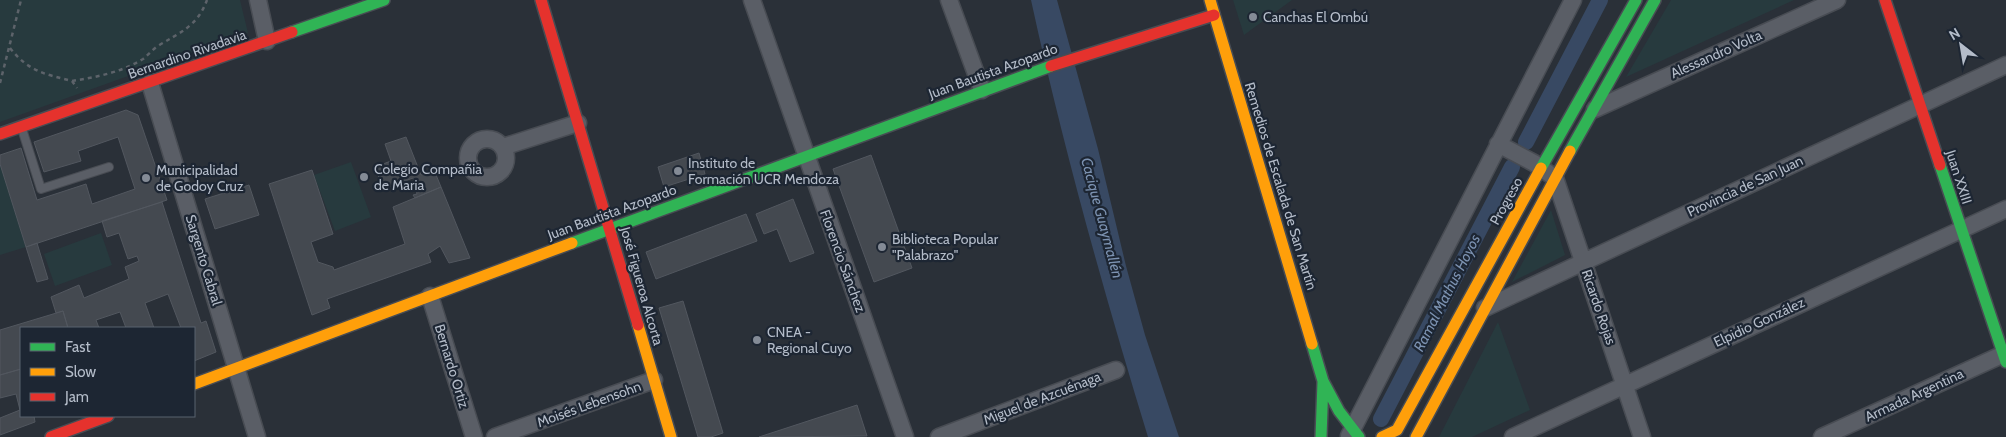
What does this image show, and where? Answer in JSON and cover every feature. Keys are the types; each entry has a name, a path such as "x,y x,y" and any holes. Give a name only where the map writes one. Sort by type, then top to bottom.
{"street":[{"path":"258,0 267,41"},
{"name":"Bernardino Rivadavia","path":"0,134 384,0"},
{"name":"José Figueroa Alcorta","path":"541,0 670,437"},
{"name":"Florencio Sánchez","path":"752,0 805,156 905,437"},
{"path":"949,0 982,90"},
{"name":"Remedios de Escalada de San Martín","path":"1210,0 1323,381 1354,434"},
{"path":"1354,434 1373,392 1498,144 1573,0"},
{"name":"Progreso","path":"1382,437 1397,430 1538,166 1636,0"},
{"path":"1416,437 1555,178 1655,0"},
{"name":"Alessandro Volta","path":"1595,109 1837,0"},
{"name":"Juan XXIII","path":"1885,0 2005,356"},
{"name":"Juan Bautista Azopardo","path":"195,384 982,90 1073,58 1214,15"},
{"name":"Provincia de San Juan","path":"1485,308 2006,65"},
{"name":"Sargento Cabral","path":"150,83 257,437"},
{"path":"503,147 578,123"},
{"path":"1498,144 1538,166 1555,178"},
{"name":"Ricardo Rojas","path":"1555,178 1642,437"},
{"name":"Elpidio González","path":"1513,437 2006,209"},
{"name":"Bernardo Ortiz","path":"430,296 474,437"},
{"name":"Armada Argentina","path":"1822,437 2005,356"},
{"name":"Miguel de Azcuénaga","path":"939,437 1116,370"},
{"name":"Moisés Lebensohn","path":"495,437 654,380"},
{"name":"Remedios de Escalada de San Martín","path":"1321,437 1323,381"},
{"path":"1336,406 1345,410 1354,408 1373,392"},
{"path":"51,437 105,417"}],"lane":[{"path":"21,127 41,189 110,167"}],"path":[{"path":"0,83 21,0"},
{"path":"10,48 29,68 43,73 72,80 99,76 130,66 144,58 156,47 188,28 198,18 208,0"},
{"path":"72,80 86,105"}],"green space":[{"path":"0,0 240,0 248,33 0,122"},
{"name":"Canchas El Ombú","path":"1233,0 1292,0 1244,35"},
{"path":"1671,0 1794,0 1626,77"},
{"path":"351,162 371,217 335,231 314,175"},
{"path":"0,164 26,247 0,255"},
{"path":"1551,210 1565,255 1512,282"},
{"path":"101,233 112,265 55,286 44,254"},
{"path":"1498,322 1530,410 1472,437 1439,437"}],"water":[{"name":"Cacique Guaymallén","path":"1031,0 1057,0 1098,149 1126,266 1145,335 1179,437 1148,437 1085,220"}],"building":[{"name":"Municipalidad de Godoy Cruz","path":"126,110 138,115 167,200 26,247 0,164 0,155 21,148 37,200 86,184 92,204 135,189 118,137 78,151 81,161 44,172 34,142"},
{"path":"406,137 421,175 434,170 441,187 415,198 413,195 417,194 416,191 418,190 413,178 383,189 375,167 391,161 385,144"},
{"path":"699,153 705,174 664,187 658,167"},
{"path":"871,155 912,268 874,282 833,169"},
{"path":"312,170 333,234 311,242 318,262 333,267 334,270 405,244 393,207 441,187 470,258 449,263 440,246 428,254 431,262 327,299 330,308 312,315 269,184"},
{"path":"249,185 259,215 215,229 205,199"},
{"path":"793,199 814,253 790,262 777,229 764,234 756,214"},
{"path":"162,202 201,323 206,321 216,352 195,361 195,327 181,327 168,294 145,303 154,327 126,327 120,312 96,320 99,327 68,327 63,311 56,313 51,297 79,285 84,298 129,279 125,267 139,261 137,256 128,259 119,233 107,237 102,221"},
{"path":"746,214 757,241 656,279 646,252"},
{"path":"37,243 48,279 37,282 26,247"},
{"path":"683,301 723,433 711,437 698,437 659,308"},
{"path":"63,311 68,327 20,327 20,369 0,375 0,330"},
{"path":"20,369 20,410 16,394 0,398 0,375"},
{"path":"857,405 867,436 759,437"},
{"path":"20,410 20,417 34,417 35,422 0,435 0,418"}],"waterway":[{"name":"Ramal Mathus Hoyos","path":"1526,142 1600,0"},
{"name":"Ramal Mathus Hoyos","path":"1381,419 1512,167"}],"traffic: fast":[{"path":"292,32 384,0"},
{"path":"1541,168 1636,0"},
{"path":"1570,151 1655,0"},
{"path":"572,243 1051,66"},
{"path":"1940,165 2006,362"},
{"path":"1312,344 1323,381 1339,411 1359,437"},
{"path":"1321,437 1323,382"}],"traffic: slow":[{"path":"1210,0 1312,344"},
{"path":"1416,437 1570,151"},
{"path":"1382,437 1397,430 1541,168"},
{"path":"195,384 572,243"},
{"path":"638,325 671,437"}],"traffic: jam":[{"path":"541,0 638,325"},
{"path":"1885,0 1940,165"},
{"path":"1051,66 1214,15"},
{"path":"0,134 292,32"},
{"path":"51,437 105,417"}],"place":[{"name":"Canchas El Ombú","path":"1253,17"},
{"name":"Instituto de Formación UCR Mendoza","path":"678,171"},
{"name":"Colegio Compañia de Maria","path":"364,177"},
{"name":"Municipalidad de Godoy Cruz","path":"146,178"},
{"name":"Biblioteca Popular \"Palabrazo\"","path":"882,247"},
{"name":"CNEA - Regional Cuyo","path":"757,340"}]}
